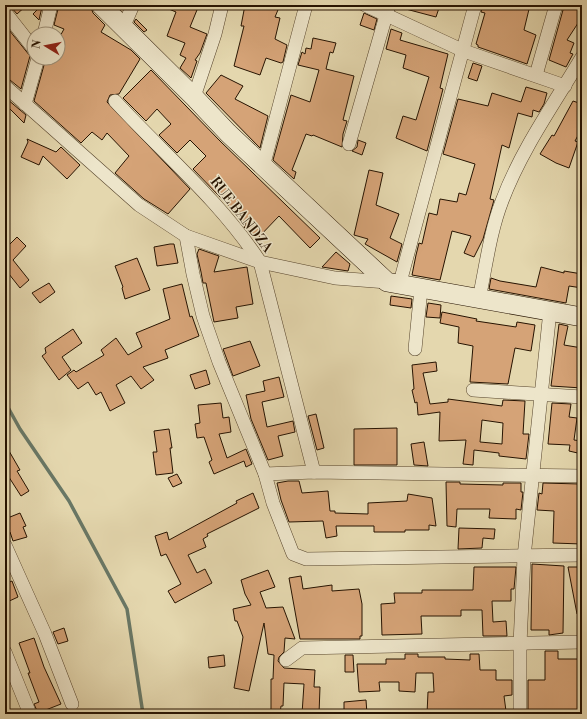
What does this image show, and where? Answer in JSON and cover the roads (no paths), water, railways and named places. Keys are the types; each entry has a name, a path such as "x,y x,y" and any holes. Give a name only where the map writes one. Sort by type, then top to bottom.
{"street":[{"path":"46,26 51,5"},
{"path":"101,5 263,167 393,284"},
{"path":"123,28 133,5"},
{"path":"194,97 215,34 222,5"},
{"path":"263,167 306,5"},
{"path":"365,5 388,10 464,51 565,86"},
{"path":"393,284 464,51 475,5"},
{"path":"536,75 556,5"},
{"path":"348,144 388,10"},
{"path":"5,12 26,39"},
{"path":"479,299 490,243 502,202 518,164 582,57"},
{"path":"25,104 36,66"},
{"path":"5,86 139,206 186,236 260,262 335,278 393,284 582,317"},
{"name":"RUE BANDZA","path":"115,101 203,190 251,248 260,262 314,472"},
{"path":"186,236 203,316 219,362 264,474 273,503 293,554 306,559 582,555"},
{"path":"415,349 421,289"},
{"path":"520,714 520,644 524,557 550,311"},
{"path":"473,390 582,397"},
{"path":"264,474 314,472 582,476"},
{"path":"5,545 45,634 72,704"},
{"path":"286,660 302,648 582,642"},
{"path":"5,652 30,714"}],"waterway":[{"path":"5,402 20,429 69,501 127,609 143,714"}]}
